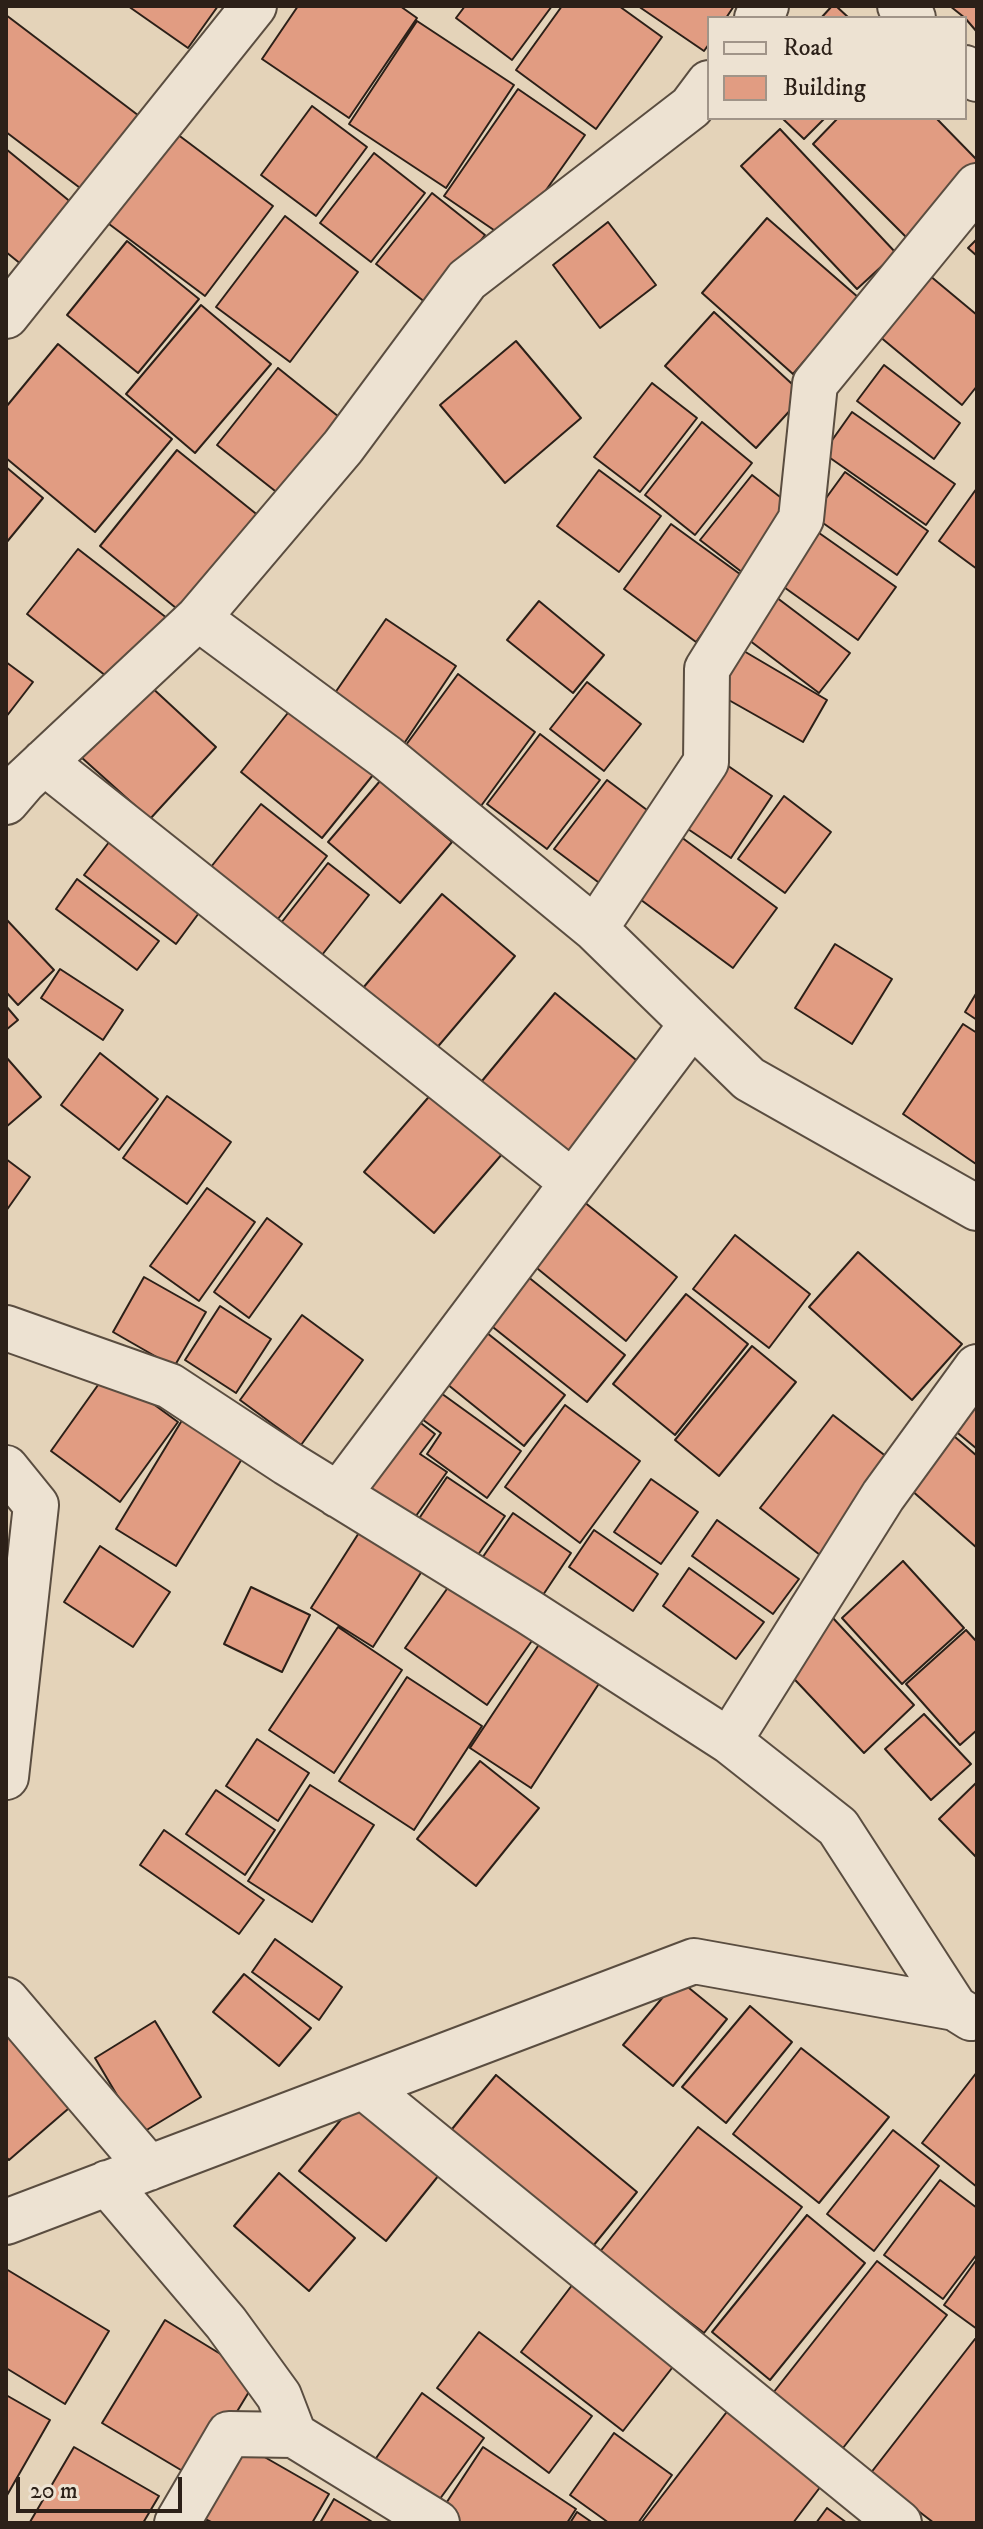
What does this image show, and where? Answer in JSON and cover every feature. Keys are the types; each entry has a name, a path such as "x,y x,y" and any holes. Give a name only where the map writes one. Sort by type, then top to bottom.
{"street":[{"path":"6,316 254,6"},
{"path":"6,802 44,762 198,618 343,447 467,280 691,107 707,86"},
{"path":"595,929 706,762 707,669 801,519 815,384 977,186"},
{"path":"198,618 386,757 595,929 749,1079 977,1208"},
{"path":"44,762 572,1182"},
{"path":"338,1495 692,1024"},
{"path":"6,1328 170,1386 729,1741 838,1827 966,2014"},
{"path":"729,1741 883,1496 977,1367"},
{"path":"6,1468 36,1505 6,1777"},
{"path":"6,2222 694,1961 966,2014"},
{"path":"6,2000 149,2168"},
{"path":"364,2087 899,2523"},
{"path":"107,2183 226,2323 279,2396 294,2435"},
{"path":"177,2523 229,2434 294,2435 437,2523"}],"building":[{"path":"128,6 218,6 188,48"},
{"path":"298,6 400,6 417,18 349,118 262,59"},
{"path":"465,6 552,6 512,60 456,18"},
{"path":"562,6 619,6 662,37 596,129 516,70"},
{"path":"638,6 734,6 727,16 707,16 707,47 704,51"},
{"path":"832,6 836,6 847,16 823,16"},
{"path":"950,6 977,6 977,32 967,16"},
{"path":"6,15 151,125 96,200 6,132"},
{"path":"417,21 514,85 446,188 349,124"},
{"path":"518,89 585,135 510,241 444,196"},
{"path":"312,106 367,147 316,216 261,175"},
{"path":"784,120 823,120 804,139"},
{"path":"836,120 938,120 977,160 977,175 911,242 813,144"},
{"path":"780,129 896,253 857,289 741,166"},
{"path":"173,131 273,206 205,296 105,221"},
{"path":"6,149 78,208 27,269 6,252"},
{"path":"374,153 425,193 371,262 320,223"},
{"path":"432,193 485,235 430,306 376,264"},
{"path":"285,216 358,272 290,362 216,307"},
{"path":"767,218 859,298 793,374 702,293"},
{"path":"608,222 656,285 600,328 553,265"},
{"path":"977,239 977,256 968,248"},
{"path":"127,241 199,299 138,373 67,315"},
{"path":"911,260 977,315 977,386 962,405 861,321"},
{"path":"201,305 271,364 195,453 126,394"},
{"path":"714,312 804,395 756,448 665,366"},
{"path":"516,341 581,418 505,483 440,405"},
{"path":"58,344 172,439 95,532 6,458 6,407"},
{"path":"884,365 960,423 934,459 857,401"},
{"path":"278,368 349,425 289,502 217,445"},
{"path":"652,383 697,418 640,492 594,457"},
{"path":"852,412 955,484 926,525 823,453"},
{"path":"702,422 752,463 695,535 645,495"},
{"path":"177,450 265,521 187,617 100,546"},
{"path":"6,467 43,498 6,543"},
{"path":"599,470 661,516 619,572 557,526"},
{"path":"845,472 928,531 897,575 813,516"},
{"path":"752,475 798,511 747,576 700,540"},
{"path":"977,488 977,569 939,541"},
{"path":"671,524 744,577 696,642 624,589"},
{"path":"812,528 896,587 858,640 774,580"},
{"path":"78,549 172,622 120,687 27,614"},
{"path":"768,591 850,653 819,693 737,631"},
{"path":"539,601 604,655 573,693 507,640"},
{"path":"386,619 456,666 399,751 328,703"},
{"path":"737,647 827,700 803,742 711,690"},
{"path":"6,662 33,682 6,717"},
{"path":"458,674 535,732 481,806 403,749"},
{"path":"587,682 641,724 604,771 550,729"},
{"path":"148,684 216,747 150,819 81,757"},
{"path":"291,709 373,775 322,838 241,772"},
{"path":"540,734 600,780 547,849 487,804"},
{"path":"718,759 772,796 731,858 676,821"},
{"path":"607,780 663,822 610,891 554,849"},
{"path":"380,781 452,842 400,903 328,842"},
{"path":"784,796 831,832 785,893 738,859"},
{"path":"261,804 327,856 274,924 207,872"},
{"path":"119,829 210,898 176,944 84,875"},
{"path":"677,834 777,908 733,968 633,894"},
{"path":"328,863 369,895 322,955 281,923"},
{"path":"77,879 159,941 137,970 56,909"},
{"path":"442,894 515,956 435,1050 363,988"},
{"path":"6,919 54,970 18,1005 6,992"},
{"path":"835,944 892,979 852,1044 795,1008"},
{"path":"60,969 123,1010 103,1040 41,998"},
{"path":"977,992 977,1020 965,1012"},
{"path":"555,993 647,1069 569,1163 477,1087"},
{"path":"6,1006 18,1020 6,1030"},
{"path":"963,1024 977,1033 976,1164 903,1114"},
{"path":"100,1053 158,1099 119,1150 61,1105"},
{"path":"6,1057 41,1097 6,1127"},
{"path":"433,1092 503,1153 434,1233 364,1172"},
{"path":"167,1096 231,1142 187,1204 123,1158"},
{"path":"6,1159 30,1177 6,1211"},
{"path":"207,1188 255,1222 199,1301 150,1266"},
{"path":"578,1197 677,1277 626,1341 527,1260"},
{"path":"267,1218 302,1244 249,1318 214,1292"},
{"path":"735,1235 810,1294 769,1348 693,1289"},
{"path":"858,1252 962,1344 912,1400 809,1307"},
{"path":"527,1276 625,1355 587,1402 489,1324"},
{"path":"144,1277 206,1312 174,1367 113,1332"},
{"path":"686,1294 748,1344 675,1435 613,1384"},
{"path":"220,1306 271,1339 236,1393 185,1360"},
{"path":"302,1315 363,1360 301,1445 240,1400"},
{"path":"477,1325 565,1395 524,1446 437,1376"},
{"path":"752,1346 796,1382 719,1476 675,1440"},
{"path":"108,1371 178,1422 120,1502 51,1451"},
{"path":"434,1388 521,1451 487,1498 427,1454 441,1433 415,1414"},
{"path":"977,1400 977,1449 953,1429"},
{"path":"565,1405 640,1461 580,1543 505,1487"},
{"path":"833,1415 892,1461 820,1555 760,1508"},
{"path":"184,1417 245,1454 176,1566 116,1529"},
{"path":"413,1417 435,1434 420,1454 447,1472 411,1523 362,1487"},
{"path":"947,1430 977,1456 977,1548 902,1482"},
{"path":"447,1477 505,1516 473,1562 416,1523"},
{"path":"651,1479 698,1512 661,1564 614,1532"},
{"path":"513,1513 571,1553 537,1604 478,1564"},
{"path":"717,1520 799,1579 773,1614 692,1556"},
{"path":"362,1528 424,1568 373,1647 311,1608"},
{"path":"594,1530 658,1574 633,1611 569,1567"},
{"path":"100,1546 170,1592 133,1647 64,1602"},
{"path":"903,1561 964,1628 902,1684 842,1618"},
{"path":"689,1568 764,1622 736,1659 663,1606"},
{"path":"454,1579 536,1635 487,1705 405,1648"},
{"path":"251,1587 310,1615 282,1672 224,1644"},
{"path":"832,1617 914,1705 864,1753 781,1665"},
{"path":"338,1627 402,1670 334,1773 269,1730"},
{"path":"966,1630 977,1642 977,1730 960,1745 906,1684"},
{"path":"540,1643 600,1682 531,1788 470,1748"},
{"path":"407,1677 482,1726 414,1830 339,1781"},
{"path":"924,1714 971,1764 931,1800 885,1749"},
{"path":"257,1739 309,1773 278,1821 226,1786"},
{"path":"480,1761 539,1808 476,1886 417,1839"},
{"path":"977,1782 977,1858 939,1819"},
{"path":"310,1785 374,1825 312,1922 248,1881"},
{"path":"216,1790 275,1830 245,1875 186,1834"},
{"path":"164,1830 264,1900 239,1934 140,1865"},
{"path":"275,1939 342,1987 319,2020 252,1972"},
{"path":"244,1974 311,2028 279,2066 213,2012"},
{"path":"678,1979 727,2019 673,2086 623,2045"},
{"path":"750,2006 792,2042 726,2123 682,2087"},
{"path":"6,2008 83,2096 9,2160 6,2157"},
{"path":"155,2021 201,2097 140,2134 95,2058"},
{"path":"801,2048 889,2117 819,2203 733,2134"},
{"path":"977,2072 977,2187 922,2143"},
{"path":"496,2075 637,2192 589,2251 448,2134"},
{"path":"357,2100 443,2170 386,2241 299,2171"},
{"path":"698,2127 802,2207 704,2333 599,2253"},
{"path":"893,2130 939,2166 874,2251 827,2214"},
{"path":"279,2173 355,2238 309,2291 234,2226"},
{"path":"940,2180 977,2208 977,2254 943,2299 884,2255"},
{"path":"807,2215 865,2263 770,2380 712,2332"},
{"path":"977,2259 977,2329 944,2305"},
{"path":"877,2261 947,2315 843,2448 773,2393"},
{"path":"6,2269 109,2331 65,2404 6,2368"},
{"path":"576,2280 679,2359 623,2431 521,2352"},
{"path":"165,2320 258,2377 196,2479 102,2423"},
{"path":"479,2332 592,2416 549,2473 437,2388"},
{"path":"975,2339 977,2523 934,2523 870,2474"},
{"path":"422,2393 484,2438 429,2514 367,2471"},
{"path":"6,2395 50,2420 6,2497"},
{"path":"729,2409 824,2482 793,2523 641,2523"},
{"path":"614,2433 672,2475 638,2523 609,2523 570,2495"},
{"path":"74,2447 159,2496 143,2523 30,2522"},
{"path":"247,2447 329,2494 312,2523 213,2523 205,2519"},
{"path":"483,2447 576,2509 567,2523 453,2523 439,2514"},
{"path":"334,2499 374,2523 320,2523"},
{"path":"827,2508 847,2523 816,2523"},
{"path":"577,2512 593,2523 570,2523"}]}
